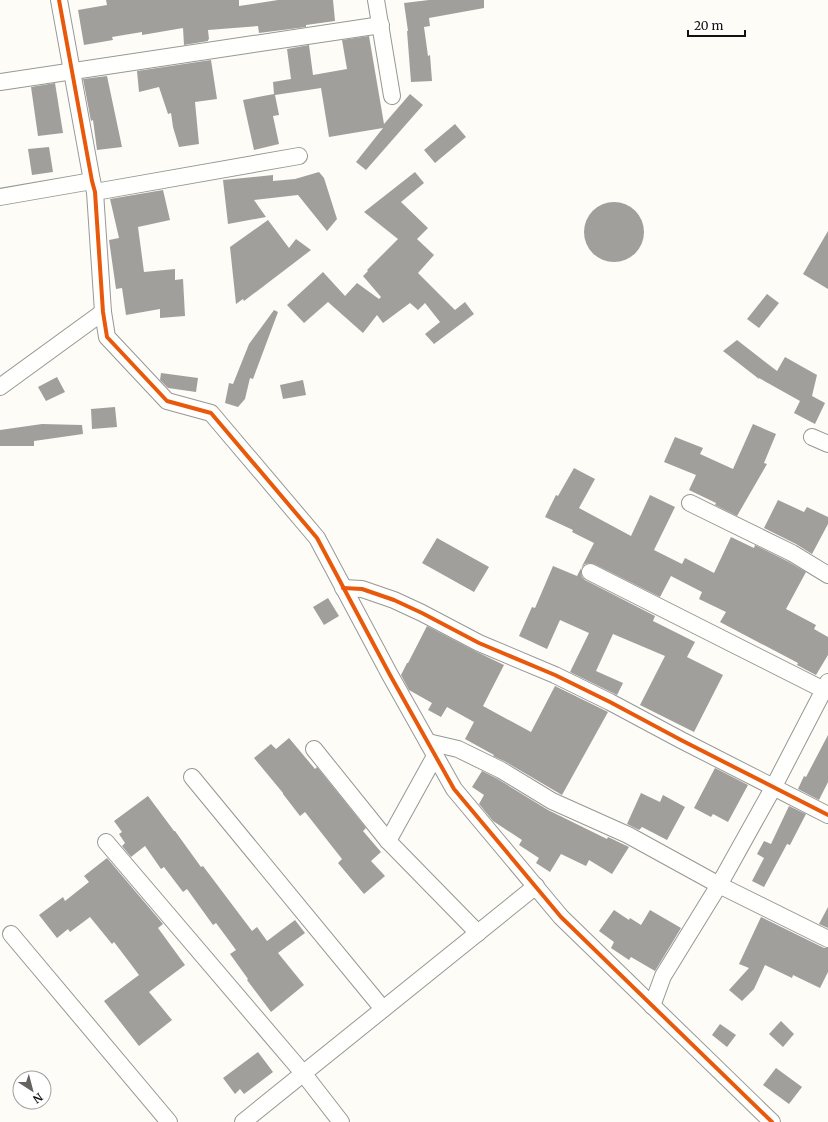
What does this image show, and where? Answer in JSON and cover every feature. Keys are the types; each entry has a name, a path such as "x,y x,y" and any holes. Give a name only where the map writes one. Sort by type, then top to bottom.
{"street":[{"path":"59,0 93,187 102,312 107,337 167,401 211,413 317,538 390,675 454,789 561,917 772,1122"},
{"path":"376,0 392,96"},
{"path":"0,82 381,25"},
{"path":"0,197 93,187 299,156"},
{"path":"0,387 102,312"},
{"path":"812,437 828,444"},
{"path":"690,503 792,553 828,575"},
{"path":"590,572 827,688 719,885 662,976 652,1006"},
{"path":"343,588 362,589 394,600 479,643 556,675 828,815"},
{"path":"314,749 388,841 478,933"},
{"path":"388,841 432,749"},
{"path":"432,749 458,749 500,770 552,800 628,835 719,885 828,939"},
{"path":"192,777 383,1009"},
{"path":"106,842 303,1073 341,1122"},
{"path":"242,1122 536,886"},
{"path":"11,934 169,1122"}],"building":[{"path":"106,0 239,0 239,6 278,0 333,0 335,21 306,25 306,27 259,33 258,26 208,30 208,41 184,45 183,28 142,35 142,32 112,37 113,40 84,45 78,10 107,5"},
{"path":"429,0 484,0 484,8 429,18 430,26 424,27 428,56 430,55 432,81 411,82 408,31 404,3"},
{"path":"369,36 384,124 410,94 423,105 366,170 356,162 383,128 329,137 321,88 275,95 279,115 273,116 279,144 254,150 243,100 274,94 273,82 291,79 287,49 309,45 313,75 347,69 342,40"},
{"path":"211,60 217,99 195,102 199,144 179,147 173,127 171,113 168,114 159,87 139,92 137,71"},
{"path":"107,76 122,147 97,150 93,120 91,121 83,79"},
{"path":"55,83 63,133 38,136 31,87"},
{"path":"455,124 466,137 435,163 424,150"},
{"path":"49,147 53,172 32,175 28,149"},
{"path":"319,172 324,178 337,219 327,231 298,195 254,200 266,217 228,224 223,180 273,175 273,181 295,179"},
{"path":"415,172 424,183 401,202 428,228 417,239 434,255 418,273 455,310 465,302 474,314 434,344 425,334 440,322 425,303 418,310 410,303 383,323 377,315 363,333 328,302 304,323 287,305 323,272 345,296 357,283 379,299 381,297 363,276 368,271 367,270 398,239 364,212"},
{"path":"163,190 170,220 138,227 144,272 175,269 175,280 183,279 185,316 160,318 160,309 126,315 122,288 116,289 109,240 119,238 110,199"},
{"path":"614,202 626,204 639,215 642,220 644,232 642,244 631,257 626,260 614,262 602,260 589,249 586,244 584,232 586,220 597,207 602,204"},
{"path":"268,220 289,248 296,239 311,250 244,301 243,299 236,304 230,247"},
{"path":"828,231 828,289 803,274"},
{"path":"767,294 779,303 759,328 747,319"},
{"path":"274,310 278,312 253,379 250,378 245,399 238,407 225,403 229,383 233,384 249,344"},
{"path":"737,340 777,371 785,357 817,375 812,396 825,403 815,424 794,413 800,401 759,379 723,351"},
{"path":"161,373 198,378 196,392 168,388 160,380"},
{"path":"57,377 65,392 46,401 38,387"},
{"path":"303,380 306,395 283,399 280,385"},
{"path":"115,407 117,427 92,429 91,409"},
{"path":"42,424 82,425 83,434 34,441 34,446 0,446 0,430"},
{"path":"753,424 776,434 764,463 767,464 737,516 715,505 716,503 689,490 696,475 664,462 675,437 703,448 700,454 733,469"},
{"path":"574,468 595,479 579,508 631,536 650,495 675,507 654,550 682,564 685,558 714,573 731,537 754,548 755,545 806,572 786,609 816,625 814,629 828,637 828,655 816,675 797,665 798,663 720,622 726,612 699,599 702,592 671,576 660,597 594,564 585,564 581,568 594,543 572,532 573,530 545,517 556,495 558,496"},
{"path":"778,500 804,512 807,507 828,517 828,524 812,554 764,528"},
{"path":"437,538 489,567 474,592 422,563"},
{"path":"553,566 577,576 581,568 582,577 585,580 655,616 653,621 695,642 687,657 723,675 694,732 640,705 665,656 613,634 596,671 623,683 617,695 570,672 589,633 560,620 547,649 519,636 532,607 535,608"},
{"path":"328,598 339,616 324,625 313,607"},
{"path":"427,626 504,665 483,706 531,732 555,686 608,712 562,795 465,739 474,722 447,707 441,717 428,710 432,703 409,690 401,675"},
{"path":"828,735 828,782 819,800 798,789"},
{"path":"289,738 315,769 317,767 366,828 363,831 381,852 371,861 385,876 364,894 338,863 342,859 305,812 300,816 254,758 271,744 276,749"},
{"path":"715,768 748,785 728,822 713,814 711,817 694,808"},
{"path":"482,771 548,810 607,839 608,837 629,847 612,874 589,860 586,866 561,854 550,872 536,863 539,858 519,845 522,840 493,821 479,804 484,795 472,787"},
{"path":"641,793 660,802 663,795 685,807 667,840 642,827 639,830 627,824"},
{"path":"148,796 201,867 203,866 252,931 257,927 267,941 295,920 305,933 278,953 304,985 271,1012 230,954 236,950 216,923 213,925 187,889 183,892 164,867 161,869 145,846 131,857 122,846 125,843 119,834 122,832 114,821"},
{"path":"789,806 806,814 790,845 787,844 764,887 752,881 764,858 757,854 764,841 771,844"},
{"path":"107,858 163,924 158,928 185,965 149,992 172,1020 139,1046 104,1001 139,975 114,942 112,944 90,917 70,932 68,929 57,938 39,915 63,897 65,901 89,882 84,876"},
{"path":"828,907 828,928 819,924"},
{"path":"614,910 629,920 630,918 641,925 650,910 681,928 655,971 631,957 629,960 611,948 614,942 599,931"},
{"path":"761,917 824,948 828,948 828,972 820,988 793,975 792,978 765,965 754,989 742,1001 729,990 749,968 739,964"},
{"path":"781,1021 794,1034 783,1047 769,1034"},
{"path":"720,1024 736,1035 727,1047 712,1035"},
{"path":"258,1052 273,1072 244,1094 240,1089 235,1094 223,1078"},
{"path":"776,1068 802,1087 789,1104 763,1085"}],"cycle path":[{"path":"59,0 95,192 103,312 107,337 167,401 211,413 317,538 390,675 454,789 561,917 772,1122"},
{"path":"343,588 362,589 394,600 479,643 555,675 828,815"}]}
